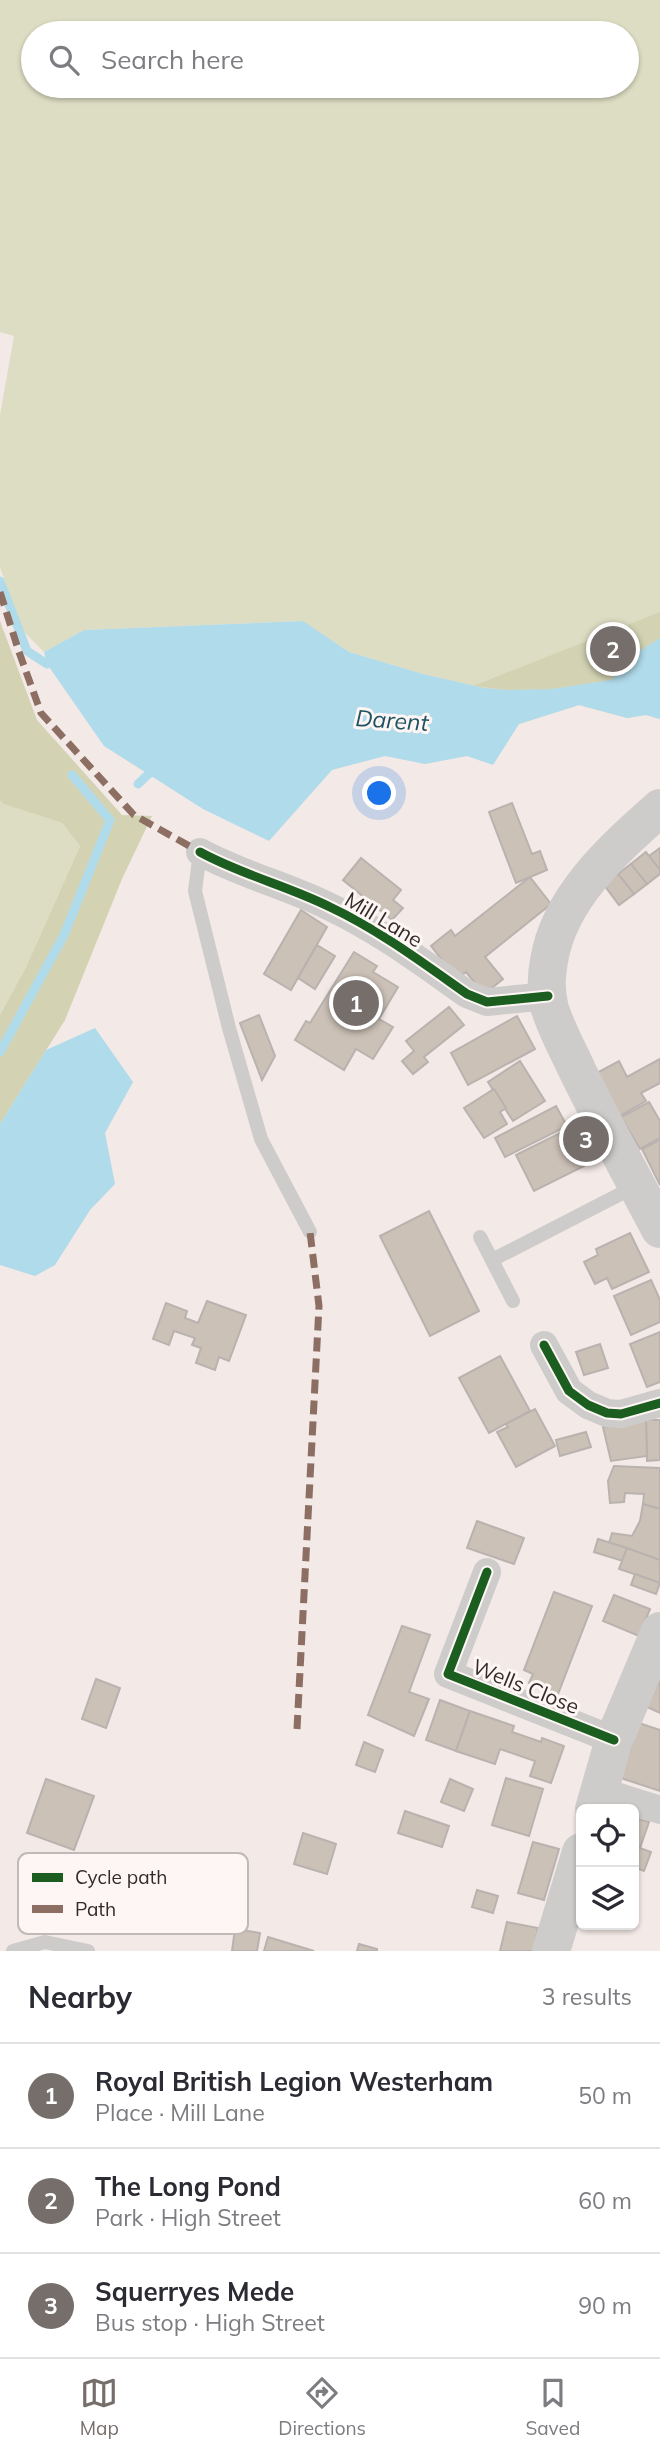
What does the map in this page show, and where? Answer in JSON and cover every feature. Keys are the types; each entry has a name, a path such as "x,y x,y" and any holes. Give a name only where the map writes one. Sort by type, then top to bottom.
{"main road":[{"path":"660,808 594,873 568,909 549,960 548,996 558,1030 660,1229"},
{"path":"597,1800 614,1740 660,1631"},
{"path":"551,1951 576,1867"}],"street":[{"name":"Mill Lane","path":"200,852 228,867 293,890 358,921 467,994 487,1002 548,996"},
{"path":"544,1345 569,1391 588,1405 607,1413 621,1414 660,1404"},
{"name":"Wells Close","path":"488,1573 448,1674 614,1740"},
{"path":"597,1800 660,1810"}],"lane":[{"path":"200,852 195,891 229,1028 261,1139 310,1232"},
{"path":"492,1260 637,1186"},
{"path":"480,1237 513,1301"},
{"path":"13,1951 45,1942 88,1951"}],"green space":[{"path":"0,0 660,0 660,719 646,715 627,718 579,705 519,724 473,686 349,652 302,621 84,630 44,652 20,628 0,567 0,415 14,336 0,332"},
{"path":"660,612 660,638 641,650 611,680 552,689 509,690 473,686"},
{"path":"0,621 37,720 122,815 152,816 122,879 65,1020 0,1124 0,1015 26,967 80,846 62,823 3,804 0,800"},
{"path":"0,800 3,804 62,823 80,846 26,967 0,1015"}],"water":[{"path":"303,621 349,652 423,674 484,688 509,690 552,689 611,680 641,650 660,638 660,719 646,715 627,718 579,705 519,724 493,765 467,756 425,764 385,756 332,770 269,841 203,809 104,746 47,664 44,652 84,630"},
{"path":"95,1028 133,1082 105,1133 115,1184 90,1210 55,1265 35,1276 0,1265 0,1124 46,1050"}],"building":[{"path":"512,803 532,854 540,851 547,870 516,883 489,812"},
{"path":"660,848 660,870 649,856"},
{"path":"646,852 660,870 660,874 647,884 631,864"},
{"path":"361,858 401,890 393,900 403,908 392,920 343,880"},
{"path":"631,864 647,884 634,894 618,874"},
{"path":"618,874 634,894 619,905 604,885"},
{"path":"530,877 551,904 485,957 503,979 484,994 466,972 457,979 431,946 451,930 455,936"},
{"path":"301,910 327,927 291,990 264,974"},
{"path":"317,945 335,956 315,989 298,978"},
{"path":"354,952 377,966 373,972 398,987 379,1019 393,1027 373,1059 356,1049 344,1070 295,1040 306,1021 310,1023"},
{"path":"449,1007 464,1025 424,1057 428,1062 413,1074 402,1061 414,1051 406,1041"},
{"path":"259,1015 275,1056 262,1080 240,1023"},
{"path":"517,1016 535,1049 468,1085 451,1053"},
{"path":"660,1059 660,1083 641,1093 646,1101 616,1118 593,1075 619,1061 627,1077"},
{"path":"520,1061 545,1101 513,1121 488,1082"},
{"path":"494,1089 506,1108 500,1112 507,1124 484,1138 464,1108"},
{"path":"649,1102 660,1121 660,1138 640,1149 621,1117"},
{"path":"556,1106 567,1126 505,1157 495,1138"},
{"path":"570,1128 588,1164 534,1191 516,1155"},
{"path":"660,1140 660,1185 642,1149"},
{"path":"429,1211 479,1311 430,1336 380,1236"},
{"path":"630,1233 649,1272 612,1289 607,1278 595,1284 584,1262 598,1255 596,1249"},
{"path":"651,1280 660,1300 660,1322 631,1335 614,1296"},
{"path":"207,1301 246,1315 229,1361 219,1357 215,1370 196,1363 201,1348 192,1345 195,1338 174,1331 169,1345 153,1339 166,1303 187,1311 185,1318 198,1323"},
{"path":"660,1332 660,1382 647,1387 630,1344"},
{"path":"600,1344 608,1368 584,1375 576,1352"},
{"path":"500,1356 530,1411 489,1433 459,1378"},
{"path":"535,1409 555,1446 516,1467 497,1432 508,1427 506,1424"},
{"path":"646,1420 660,1420 660,1460 647,1461"},
{"path":"646,1420 647,1456 611,1461 603,1427"},
{"path":"586,1432 591,1447 560,1456 556,1440"},
{"path":"614,1466 660,1468 660,1509 643,1504 644,1494 625,1493 624,1502 610,1503 608,1481"},
{"path":"643,1504 660,1509 660,1560 609,1543 612,1533 632,1536 640,1521"},
{"path":"477,1521 524,1538 514,1564 467,1548"},
{"path":"598,1539 627,1548 623,1561 594,1552"},
{"path":"627,1548 660,1560 660,1583 619,1569"},
{"path":"635,1574 660,1583 656,1594 631,1585"},
{"path":"554,1592 592,1606 558,1694 529,1683 533,1674 524,1670"},
{"path":"614,1595 650,1609 639,1636 603,1621"},
{"path":"402,1626 430,1635 409,1692 429,1699 414,1736 368,1715"},
{"path":"96,1679 120,1688 106,1728 82,1719"},
{"path":"660,1679 660,1713 647,1707"},
{"path":"440,1700 470,1711 456,1751 426,1740"},
{"path":"470,1711 514,1726 512,1732 541,1742 542,1738 564,1746 551,1783 530,1776 535,1761 500,1749 495,1764 456,1751"},
{"path":"639,1723 660,1730 660,1791 621,1778"},
{"path":"364,1742 383,1750 375,1772 356,1765"},
{"path":"506,1778 543,1789 529,1836 492,1825"},
{"path":"46,1779 94,1796 74,1850 27,1833"},
{"path":"450,1779 473,1789 464,1811 441,1802"},
{"path":"405,1811 449,1826 442,1847 398,1833"},
{"path":"639,1819 649,1822 640,1848 651,1852 644,1871 639,1869"},
{"path":"303,1833 336,1844 327,1874 294,1864"},
{"path":"533,1842 559,1849 544,1900 518,1893"},
{"path":"477,1890 498,1896 493,1913 472,1907"},
{"path":"507,1922 538,1928 533,1951 500,1951"},
{"path":"248,1931 260,1933 257,1951 232,1951 234,1934 248,1934"},
{"path":"268,1937 314,1951 264,1951"},
{"path":"359,1944 377,1949 377,1951 357,1951"}],"waterway":[{"path":"0,581 27,651 47,664"},
{"name":"Darent","path":"138,784 156,767"},
{"name":"Darent","path":"0,1052 64,935 110,820 72,775"}],"marked path":[{"path":"0,592 41,713 134,815 200,852"},
{"path":"297,1729 319,1306 310,1232"}],"cycle path":[{"path":"200,852 348,916 467,994 487,1002 548,996"},
{"path":"544,1345 569,1391 588,1405 607,1413 621,1414 660,1403"},
{"path":"487,1572 448,1674 614,1740"}],"place":[{"name":"The Long Pond","path":"613,649"},
{"name":"Royal British Legion Westerham","path":"356,1003"},
{"name":"Squerryes Mede","path":"586,1139"}]}
